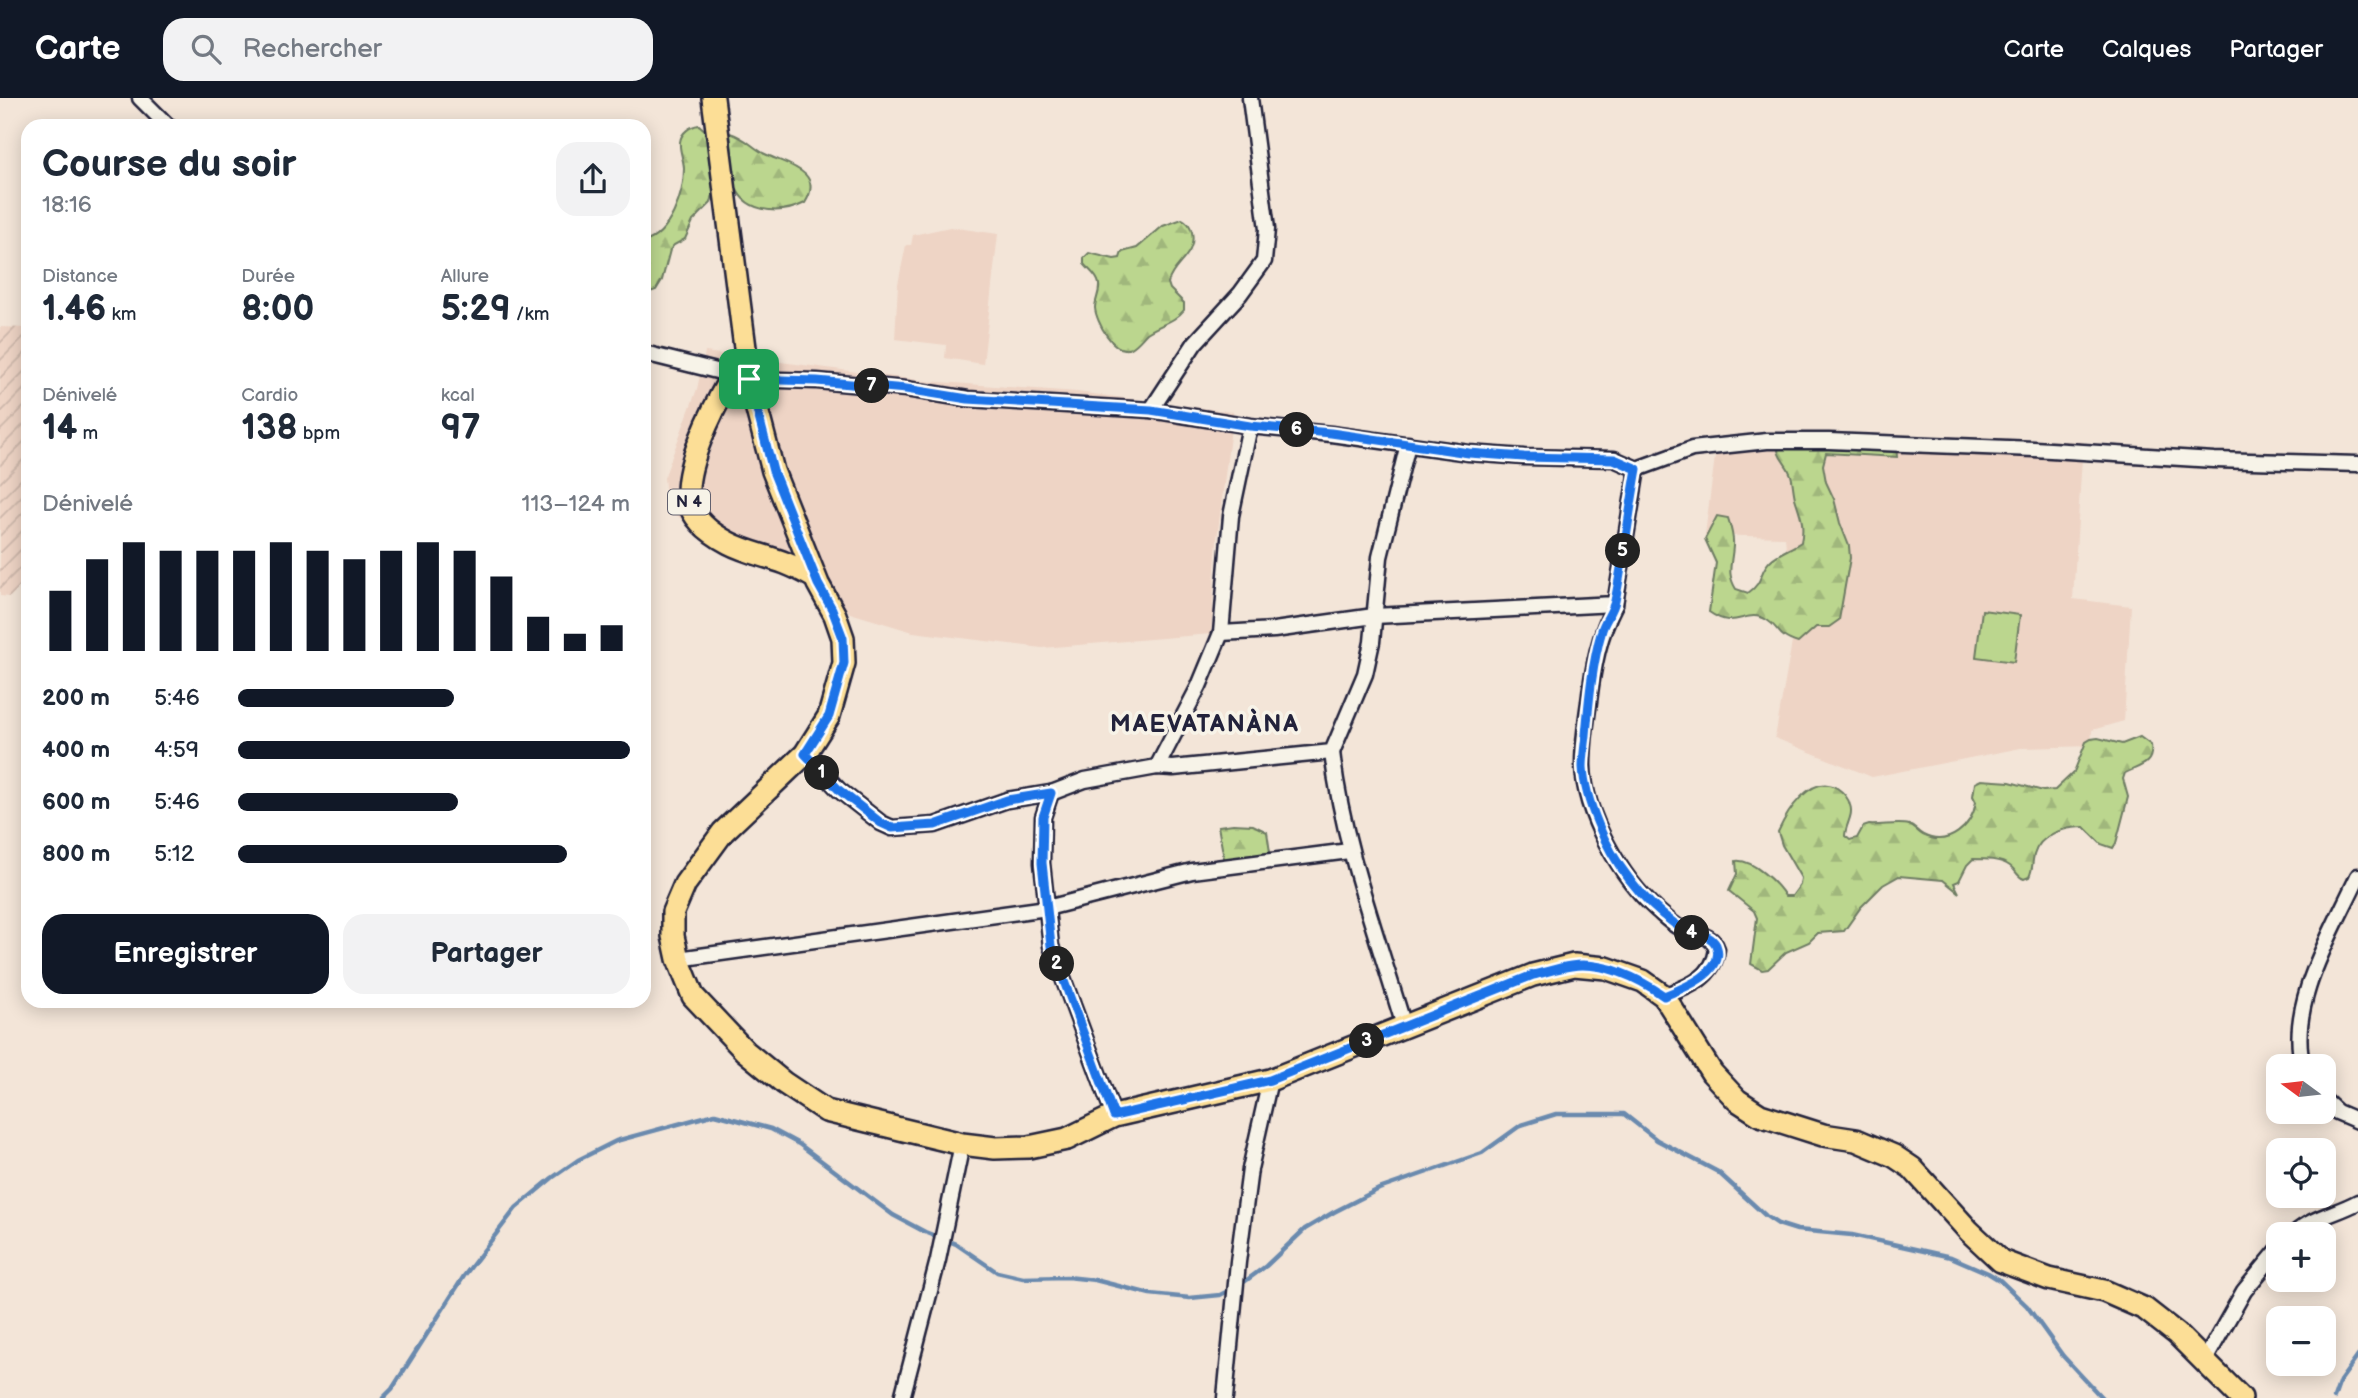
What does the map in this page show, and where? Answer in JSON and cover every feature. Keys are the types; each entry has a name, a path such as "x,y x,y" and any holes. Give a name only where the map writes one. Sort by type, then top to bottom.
{"main road":[{"path":"713,98 749,379 773,471 814,577 832,609 843,638 844,663 829,716 805,754 723,832 685,884 673,912 673,936 678,959 693,996 745,1051 784,1083 827,1111 962,1144 995,1148 1029,1147 1067,1139 1114,1116 1270,1080 1533,975 1574,965 1606,968 1643,981 1664,996 1712,1073 1737,1100 1760,1115 1823,1135 1856,1140 1894,1156 1912,1168 1969,1231 2001,1261 2049,1279 2104,1291 2145,1309 2177,1334 2241,1398"},
{"name":"N 4","path":"749,379 730,379 712,411 690,477 689,501 692,511 701,524 721,538 814,577"}],"street":[{"path":"140,98 161,119"},
{"path":"1151,410 1195,343 1240,294 1264,261 1267,229 1250,98"},
{"path":"651,355 749,379 817,381 906,389 968,399 1151,410 1250,426 1331,433 1469,453 1614,459 1637,469 1692,449 1767,441 1829,441 2034,449 2214,460 2358,464"},
{"path":"1157,767 1199,686 1221,633 1231,516 1250,426"},
{"path":"1404,1026 1349,851 1339,807 1332,752 1365,674 1372,642 1380,557 1408,444"},
{"path":"1637,469 1615,604 1603,628 1592,674 1583,767 1589,798 1603,837 1614,856 1653,906 1678,926 1710,938 1717,949 1712,968 1703,978 1664,996"},
{"path":"1221,633 1374,616 1615,604"},
{"path":"805,754 839,790 881,823 892,828 935,825 1007,800 1051,793 1085,780 1157,767 1173,768 1332,752"},
{"path":"1051,793 1043,817 1042,863 1051,946 1114,1116"},
{"path":"678,959 1047,908 1192,871 1349,851"},
{"path":"2301,1054 2297,1037 2300,1013 2319,958 2358,876"},
{"path":"1225,1398 1250,1169 1270,1080"},
{"path":"2336,1111 2358,1121"},
{"path":"902,1398 947,1223 962,1144"},
{"path":"2311,1222 2358,1202"},
{"path":"2205,1360 2244,1291 2266,1264"}],"shaded area":[{"path":"950,227 998,234 983,364 945,358 946,345 895,339 898,284 906,245 911,245 913,235"},
{"path":"0,327 21,328 21,585 10,597 0,596"},
{"path":"705,352 926,381 1077,392 1233,412 1217,539 1211,634 1042,648 913,632 850,613 838,598 691,526 667,508 664,478 697,389"},
{"path":"1937,436 2083,442 2073,599 2131,606 2124,721 2092,730 2091,746 2021,748 1872,777 1775,738 1794,631 1785,537 1705,535 1717,441 1935,443"}],"green space":[{"path":"699,125 708,133 714,190 711,203 693,221 685,239 670,250 662,280 656,290 651,292 651,239 661,231 674,212 683,179 681,138"},
{"path":"730,133 763,153 791,165 806,176 810,183 810,192 805,203 784,210 773,210 762,209 744,200 734,181"},
{"path":"1182,219 1190,226 1193,240 1188,253 1168,283 1170,289 1184,303 1184,310 1176,318 1147,333 1131,348 1118,347 1107,336 1099,321 1095,308 1099,284 1084,264 1084,258 1089,253 1120,258 1122,252 1137,248 1163,226"},
{"path":"1777,439 1896,443 1897,457 1826,453 1823,465 1826,482 1849,546 1850,558 1839,620 1829,627 1816,627 1798,643 1786,638 1771,623 1759,617 1727,620 1709,612 1716,563 1705,539 1717,516 1728,518 1732,532 1730,573 1733,583 1736,589 1748,593 1757,584 1771,560 1801,542 1801,519 1791,475 1780,456"},
{"path":"1982,610 2020,615 2014,662 1976,657"},
{"path":"2140,737 2151,745 2150,757 2144,764 2125,773 2123,779 2128,797 2113,848 2101,844 2084,827 2076,827 2054,833 2042,842 2034,855 2029,877 2024,879 2006,864 1982,859 1973,859 1959,881 1954,883 1959,893 1943,880 1899,876 1883,885 1861,907 1844,931 1818,933 1809,942 1786,952 1768,969 1762,970 1751,964 1757,918 1754,911 1729,891 1737,874 1736,861 1756,868 1785,896 1792,896 1800,885 1801,878 1782,845 1778,832 1794,805 1809,790 1827,785 1837,788 1845,795 1851,809 1845,836 1850,840 1857,838 1863,827 1895,824 1909,825 1923,835 1942,839 1958,832 1970,819 1976,802 1973,796 1975,783 1981,780 2010,782 2043,791 2055,790 2074,772 2086,742 2098,738 2122,744"},
{"path":"1253,825 1267,832 1271,859 1225,864 1218,826"}],"waterway":[{"path":"383,1398 392,1389 464,1276 516,1208 578,1160 616,1141 715,1114 771,1129 799,1144 893,1215 956,1244 997,1272 1023,1278 1067,1277 1095,1280 1150,1294 1190,1298 1220,1295 1232,1289"},
{"path":"1240,1285 1266,1266 1305,1229 1334,1212 1379,1189 1482,1153 1521,1125 1556,1114 1624,1114 1657,1140 1718,1172 1778,1224 1797,1230 1852,1235 1951,1257 1988,1273 2001,1281 2027,1306 2063,1356 2102,1398"},
{"path":"2334,1398 2340,1381 2358,1356"}],"district":[{"name":"MAEVATANÀNA","path":"1205,724"}],"route":[{"path":"749,379 817,381 906,389 968,399 1151,410 1250,426 1331,433 1469,453 1614,459 1637,469 1615,604 1603,628 1592,674 1583,767 1597,822 1614,856 1653,906 1678,926 1710,938 1716,944 1717,954 1712,968 1703,978 1664,996 1643,981 1606,968 1574,965 1533,975 1270,1080 1114,1116 1051,946 1042,863 1043,817 1051,793 1007,800 935,825 892,828 881,823 839,790 805,754 829,716 837,692 844,663 843,638 832,609 818,584 773,471 749,379"}]}
